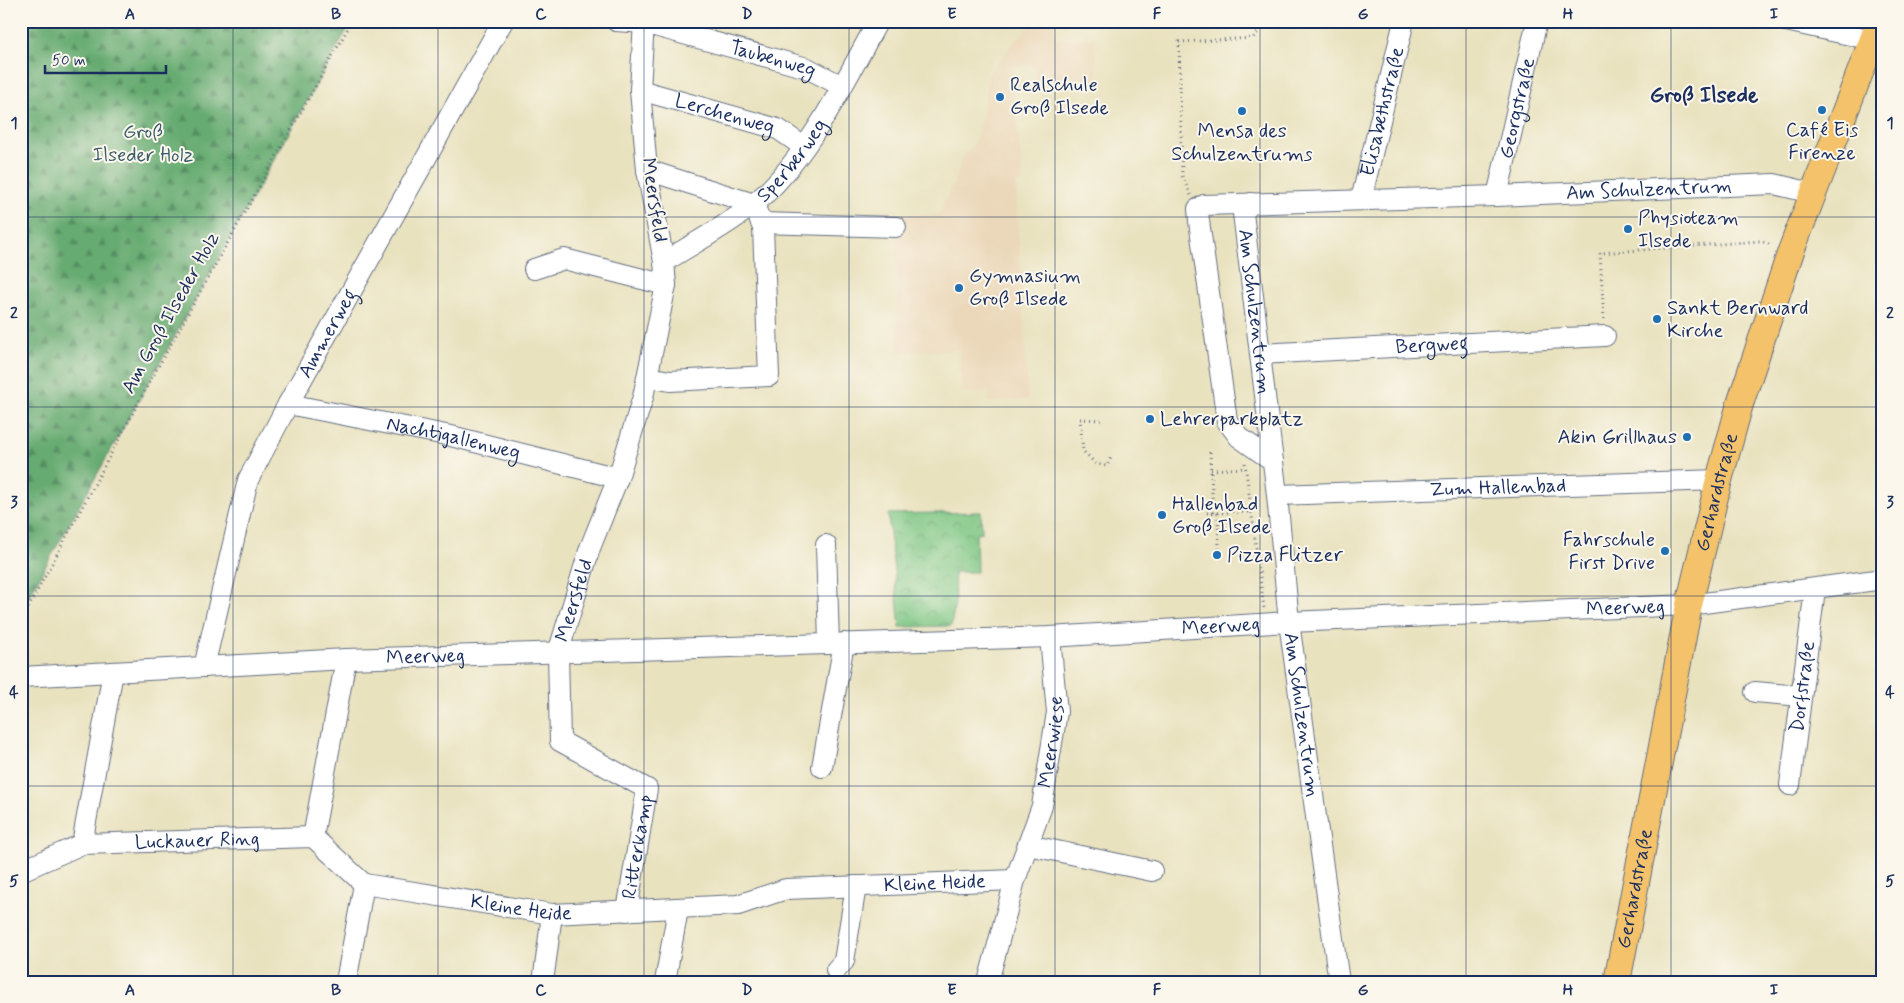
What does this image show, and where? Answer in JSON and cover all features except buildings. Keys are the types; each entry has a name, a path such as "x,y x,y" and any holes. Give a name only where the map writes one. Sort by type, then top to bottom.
{"main road":[{"name":"Gerhardstraße","path":"1617,982 1688,605 1740,404 1812,193 1879,35"}],"street":[{"name":"Ammerweg","path":"204,667 248,480 288,404 503,21"},
{"path":"616,21 644,22"},
{"name":"Sperberweg","path":"664,262 754,204 769,190 804,147 842,86 878,21"},
{"name":"Elisabethstraße","path":"1361,200 1404,21"},
{"name":"Georgstraße","path":"1496,196 1537,21"},
{"path":"1786,21 1879,35"},
{"name":"Taubenweg","path":"644,22 807,68 842,86"},
{"name":"Meersfeld","path":"558,653 590,548 618,478 648,377 666,285 664,262 647,170 640,90 644,22"},
{"name":"Lerchenweg","path":"640,90 778,130 804,147"},
{"path":"647,170 754,204 761,223 769,376 670,381 648,377"},
{"name":"Am Schulzentrum","path":"1339,982 1289,622 1277,495 1243,214 1251,203 1496,196 1774,184 1812,193"},
{"path":"1251,203 1204,205 1198,209 1227,421 1239,437 1273,461"},
{"path":"761,223 896,227"},
{"path":"534,270 564,259 666,285"},
{"name":"Bergweg","path":"1260,354 1605,336"},
{"name":"Nachtigallenweg","path":"288,404 451,436 618,478"},
{"name":"Zum Hallenbad","path":"1277,495 1719,480"},
{"path":"822,767 837,644 826,545"},
{"path":"1688,605 1882,580"},
{"name":"Dorfstraße","path":"1790,785 1815,589"},
{"name":"Meerweg","path":"21,677 346,659 1050,637 1266,623 1688,605"},
{"name":"Meerwiese","path":"988,982 1014,880 1042,806 1057,712 1050,637"},
{"name":"Ritterkamp","path":"558,653 560,741 647,789 627,911"},
{"path":"346,659 313,837 364,884 346,982"},
{"path":"82,844 113,672"},
{"path":"1755,692 1801,696"},
{"name":"Luckauer Ring","path":"21,871 82,844 313,837"},
{"path":"1028,845 1152,871"},
{"name":"Kleine Heide","path":"364,884 552,914 738,905 786,889 1014,880"},
{"name":"Kleine Heide","path":"836,970 844,961 856,886"},
{"path":"665,982 678,909"},
{"path":"543,982 552,914"}],"path":[{"name":"Am Groß Ilseder Holz","path":"21,621 153,374 352,21"},
{"path":"1198,209 1182,176 1180,42 1253,38 1267,21"},
{"path":"1605,336 1600,253 1760,241 1791,251"},
{"path":"1102,420 1080,420 1082,451 1096,464 1107,466 1112,455"},
{"path":"1210,452 1219,549"},
{"path":"1245,457 1266,623"},
{"path":"1211,470 1246,468"},
{"path":"1207,513 1252,512"}],"shaded area":[{"name":"Gymnasium Groß Ilsede","path":"1031,21 1054,21 1055,39 1095,38 1097,80 1037,81 1035,65 1012,66 1023,182 1016,183 1028,400 989,402 988,392 962,393 959,350 898,352 896,214 938,215 954,183 962,158 975,143 983,113 988,76 1009,48 1031,25"}],"green space":[{"name":"Groß Ilseder Holz","path":"21,21 352,21 21,610"},
{"path":"981,512 982,532 976,533 977,572 954,572 955,603 951,626 900,627 888,514"}],"place":[{"name":"Realschule Groß Ilsede","path":"1000,97"},
{"name":"Café Eis Firenze","path":"1822,110"},
{"name":"Mensa des Schulzentrums","path":"1242,111"},
{"name":"Physioteam Ilsede","path":"1628,229"},
{"name":"Gymnasium Groß Ilsede","path":"959,288"},
{"name":"Sankt Bernward Kirche","path":"1657,319"},
{"name":"Lehrerparkplatz","path":"1150,419"},
{"name":"Akin Grillhaus","path":"1687,437"},
{"name":"Hallenbad Groß Ilsede","path":"1162,515"},
{"name":"Fahrschule First Drive","path":"1665,551"},
{"name":"Pizza Flitzer","path":"1217,555"}],"district":[{"name":"Groß Ilsede","path":"1704,96"}]}
